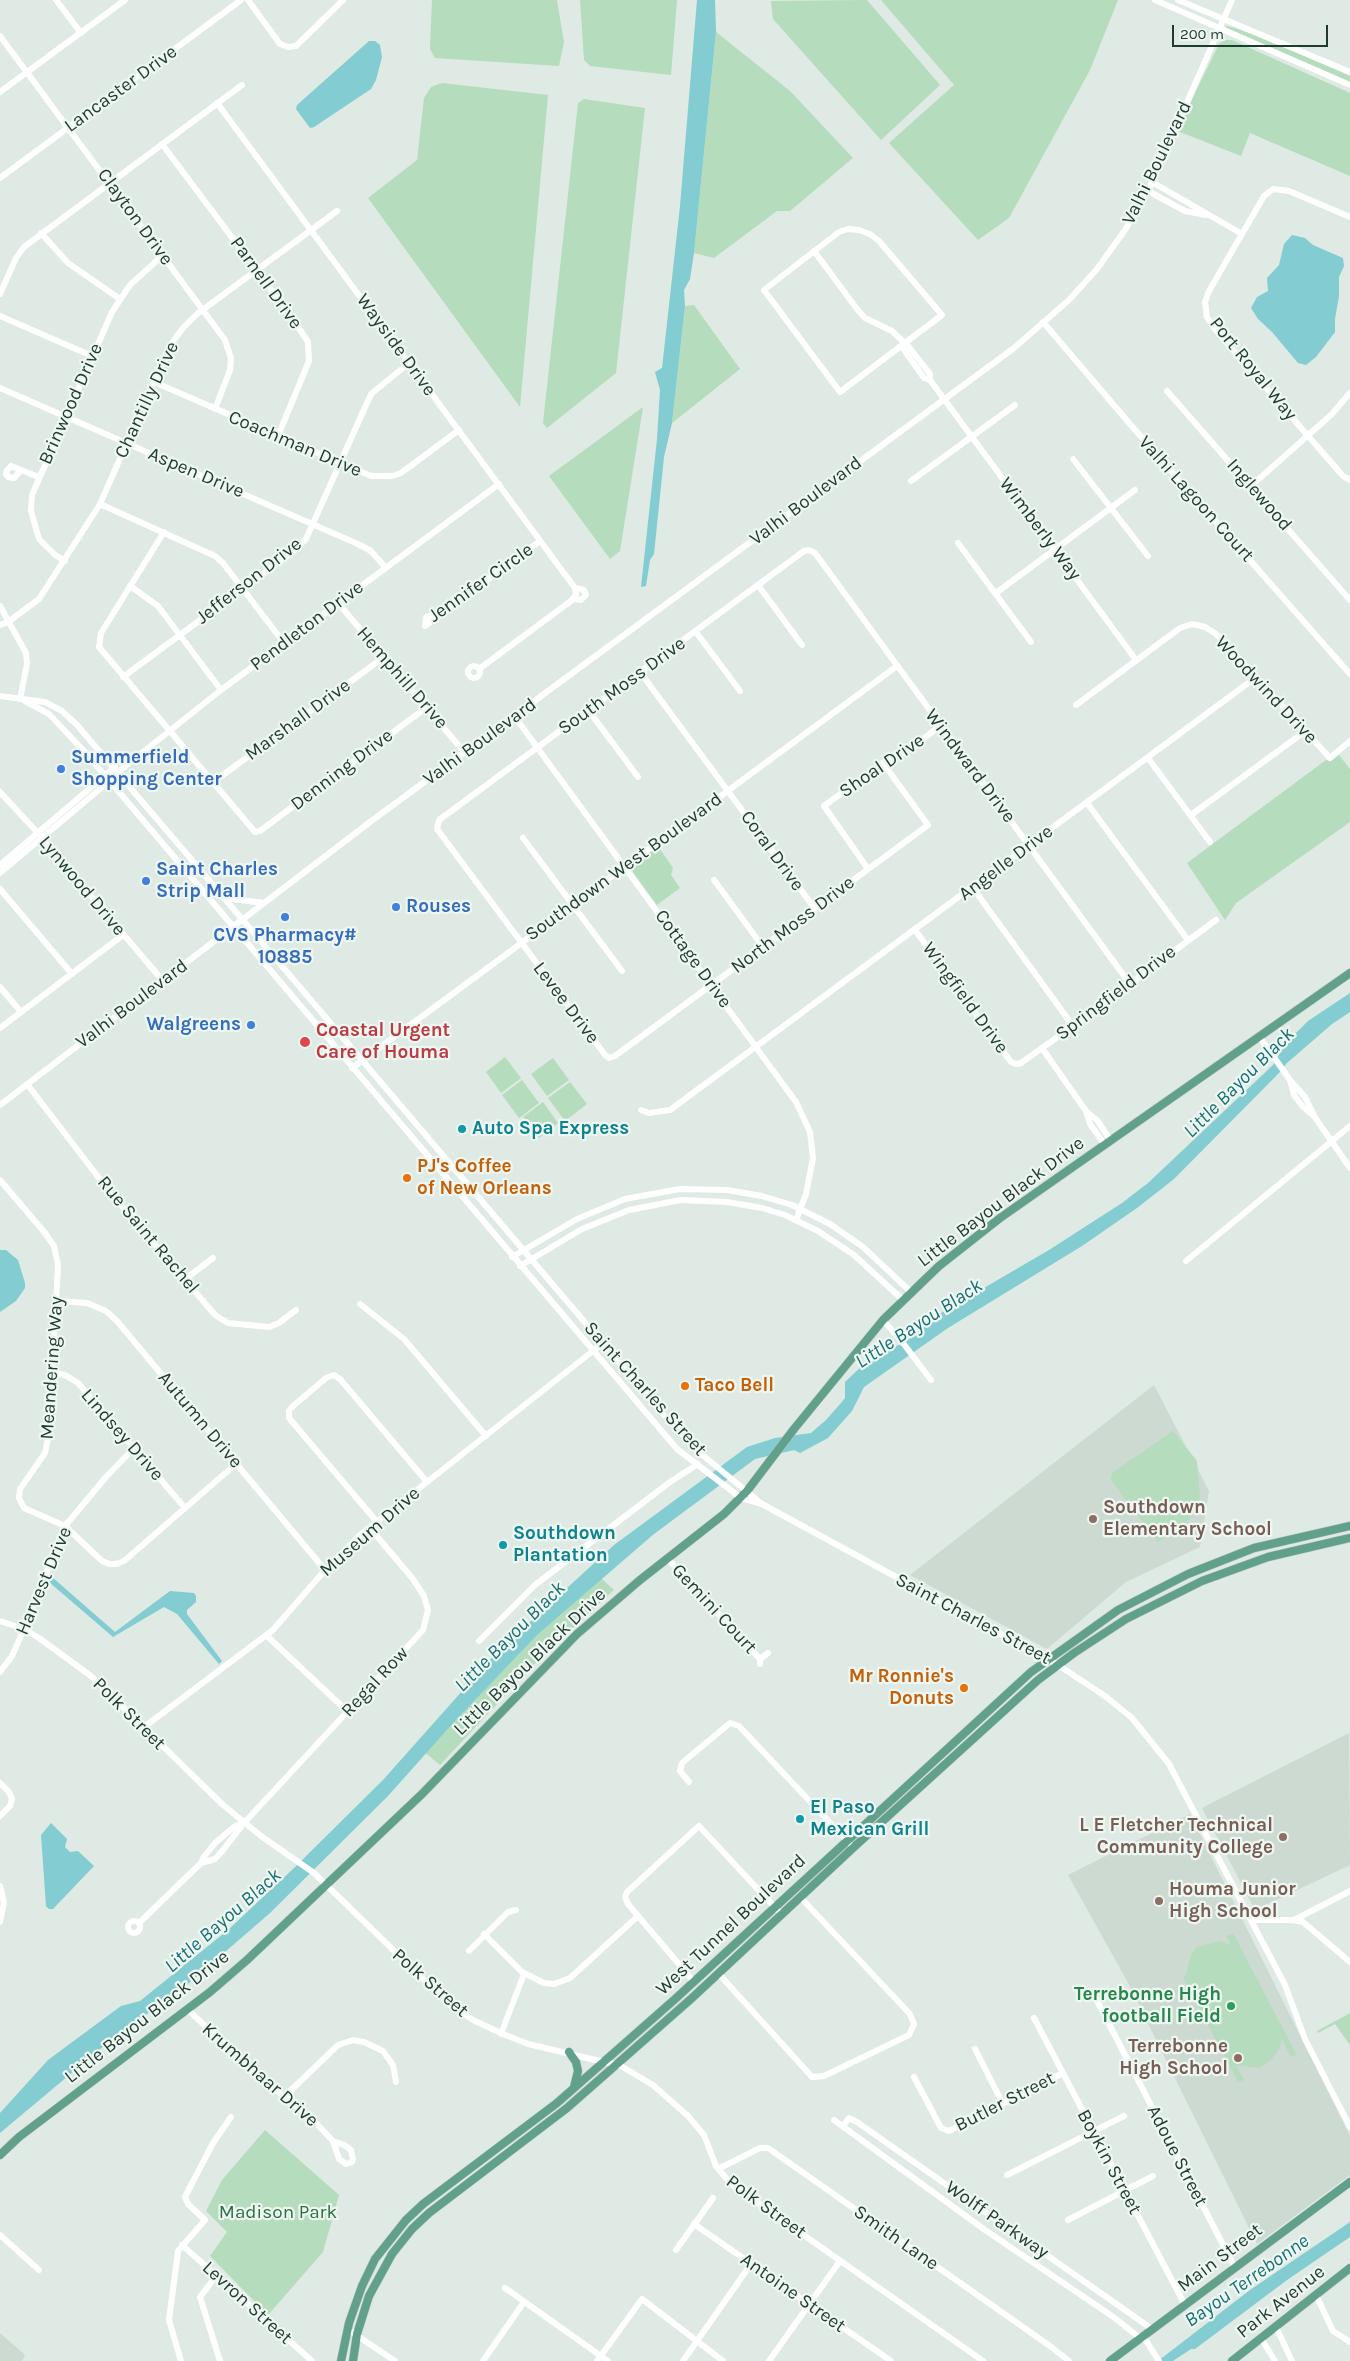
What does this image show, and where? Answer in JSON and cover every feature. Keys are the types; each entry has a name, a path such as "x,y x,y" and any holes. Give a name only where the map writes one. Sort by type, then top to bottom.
{"main road":[{"name":"Little Bayou Black Drive","path":"2,2152 187,2009 247,1960 422,1794 577,1634 705,1531 744,1494 794,1429 883,1320 902,1300 966,1243 1350,972"},
{"name":"West Tunnel Boulevard","path":"341,2361 354,2304 367,2273 401,2226 423,2204 573,2089 694,1982 1000,1699 1048,1659 1118,1610 1188,1574 1254,1548 1350,1526"},
{"name":"West Tunnel Boulevard","path":"352,2361 362,2313 376,2280 392,2254 412,2229 532,2136 617,2064 719,1974 854,1847 1030,1687 1058,1665 1126,1619 1202,1581 1268,1557 1350,1538"},
{"path":"569,2052 576,2062 578,2071 573,2089"},
{"name":"Main Street","path":"1110,2361 1350,2182"},
{"name":"Park Avenue","path":"1232,2361 1350,2268"}],"street":[{"path":"56,0 81,33"},
{"path":"0,92 125,0"},
{"name":"Lancaster Drive","path":"0,178 241,0"},
{"path":"248,0 280,44 288,47 296,46 343,0"},
{"path":"1155,0 1350,85"},
{"path":"1178,0 1350,72"},
{"name":"Valhi Boulevard","path":"0,1105 264,903 1014,348 1069,300 1097,269 1125,230 1148,191 1232,0"},
{"name":"Clayton Drive","path":"0,36 225,340 231,358 227,381 215,409"},
{"path":"0,294 16,258 24,246 242,84"},
{"name":"Wayside Drive","path":"217,103 575,588"},
{"name":"Parnell Drive","path":"162,144 306,337 310,349 307,368 278,436"},
{"path":"1152,182 1242,234"},
{"name":"Port Royal Way","path":"1350,217 1289,191 1273,189 1264,196 1209,291 1205,302 1208,316 1214,328 1343,476 1350,480"},
{"path":"1148,191 1185,211 1210,216"},
{"name":"Chantilly Drive","path":"0,625 8,622 39,599 100,504 175,338 203,310 337,211"},
{"path":"859,230 870,234 885,248 942,315 840,392 764,290 814,251 839,232 859,230"},
{"path":"41,233 68,263 120,299"},
{"path":"814,251 865,318 892,331 904,344"},
{"name":"Brinwood Drive","path":"65,561 44,545 36,530 31,506 39,478 92,356 120,299 141,273 163,255"},
{"path":"0,316 92,356"},
{"name":"Valhi Lagoon Court","path":"1043,322 1350,674"},
{"name":"Wimberly Way","path":"904,344 904,350 924,378 930,380 1136,660"},
{"name":"Jefferson Drive","path":"123,677 295,550 306,539 371,394 409,363"},
{"name":"Coachman Drive","path":"154,382 371,476 392,476 405,470 459,430"},
{"name":"Aspen Drive","path":"0,388 371,551 386,568"},
{"name":"Inglewood","path":"1167,390 1350,600"},
{"path":"1251,486 1332,414 1350,394"},
{"path":"911,481 1015,405"},
{"path":"1073,459 1148,556"},
{"path":"21,470 39,478"},
{"name":"Pendleton Drive","path":"40,836 168,730 499,484"},
{"path":"996,593 1135,490"},
{"path":"100,504 214,556 223,563 243,588 284,644"},
{"path":"164,532 101,633 98,642 100,651 212,783"},
{"name":"Jennifer Circle","path":"425,626 540,541"},
{"path":"958,543 1031,642"},
{"name":"South Moss Drive","path":"437,824 439,820 804,551 809,550"},
{"name":"Windward Drive","path":"809,550 814,553 1130,984"},
{"path":"758,585 802,645"},
{"path":"130,586 158,606 221,690"},
{"path":"479,669 574,599 581,600 586,595 584,590 575,588 574,599"},
{"name":"Hemphill Drive","path":"338,603 465,753"},
{"path":"0,606 26,654 27,664 20,699"},
{"name":"Woodwind Drive","path":"1076,705 1180,628 1192,624 1206,627 1216,634 1304,732 1330,758 1350,741"},
{"path":"696,632 740,691"},
{"name":"Marshall Drive","path":"212,783 384,657"},
{"name":"Southdown West Boulevard","path":"352,1068 897,666"},
{"name":"Coral Drive","path":"640,672 815,909"},
{"name":"Angelle Drive","path":"641,1110 650,1113 670,1110 1255,678"},
{"name":"Saint Charles Street","path":"0,696 45,702 62,711 78,724 683,1437 734,1482 744,1494"},
{"name":"Saint Charles Street","path":"20,699 49,714 66,732 677,1449 729,1488 744,1494 1048,1659 1112,1701 1132,1718 1151,1739 1169,1764 1285,1985 1305,2039 1350,2127"},
{"name":"Denning Drive","path":"212,783 255,832 260,831 427,707"},
{"path":"589,710 638,776"},
{"name":"Cottage Drive","path":"515,717 757,1046 796,1102 810,1132 813,1167 796,1220"},
{"path":"66,732 78,724"},
{"name":"Shoal Drive","path":"868,869 824,806 883,763 910,748 940,726"},
{"path":"1190,815 1304,732"},
{"path":"1148,758 1210,842"},
{"name":"North Moss Drive","path":"610,1058 928,826 883,763"},
{"name":"Lynwood Drive","path":"0,792 40,836 163,981"},
{"path":"1087,803 1188,940"},
{"name":"Levee Drive","path":"437,824 437,829 521,943 604,1055 610,1058"},
{"path":"0,865 40,836"},
{"path":"0,873 40,836"},
{"path":"523,838 622,971"},
{"path":"714,880 763,947"},
{"path":"973,888 1073,1026"},
{"path":"0,889 72,974"},
{"path":"224,898 264,903"},
{"name":"Springfield Drive","path":"1016,1064 1021,1063 1073,1026 1216,920"},
{"name":"Wingfield Drive","path":"915,930 1011,1062 1016,1064"},
{"path":"0,1028 123,935"},
{"path":"0,987 21,1012"},
{"path":"1259,1036 1285,1071 1290,1080 1294,1095 1314,1116 1350,1168"},
{"path":"1042,1048 1086,1111 1090,1124 1108,1143"},
{"name":"Rue Saint Rachel","path":"27,1084 105,1186 215,1315 228,1323 269,1327 280,1323 296,1310"},
{"path":"1186,1261 1330,1140 1350,1126"},
{"name":"Meandering Way","path":"0,1180 46,1233 54,1246 58,1265 49,1433 45,1453 22,1485 19,1498 27,1510 65,1526 102,1561 108,1564 116,1564 124,1561 236,1463"},
{"path":"512,1257 596,1210 626,1199 665,1191 700,1188 727,1190 762,1196 800,1209 830,1224 863,1247 911,1292"},
{"path":"520,1266 599,1221 629,1210 666,1202 701,1200 727,1202 762,1208 796,1220 830,1238 854,1255 902,1300"},
{"path":"184,1280 213,1258"},
{"name":"Autumn Drive","path":"57,1301 87,1304 112,1315 325,1570"},
{"path":"360,1304 404,1339 486,1436"},
{"path":"883,1320 900,1338 931,1380"},
{"name":"Museum Drive","path":"144,1727 267,1636 285,1618 325,1570 370,1528 603,1343"},
{"name":"Lindsey Drive","path":"53,1374 65,1375 78,1384 185,1508"},
{"path":"377,1522 289,1418 290,1409 326,1378 337,1376 427,1482"},
{"name":"Harvest Drive","path":"0,1672 12,1656 65,1526 106,1477 134,1448"},
{"path":"478,1641 529,1589 670,1482 698,1464"},
{"name":"Regal Row","path":"244,1823 418,1636 426,1621 428,1610 424,1596 370,1528"},
{"name":"Gemini Court","path":"668,1559 760,1661 768,1653"},
{"name":"Polk Street","path":"0,1621 24,1629 65,1655 85,1671 222,1804 244,1823 314,1873 326,1884 440,1997 473,2020 501,2034 528,2044 617,2064 653,2084 688,2116 704,2135 718,2169 732,2184 982,2361"},
{"path":"267,1636 348,1712"},
{"path":"689,1782 680,1772 682,1763 730,1723 739,1726 846,1841 854,1847"},
{"path":"0,1783 9,1792 12,1799 10,1806 0,1816"},
{"path":"139,1923 201,1863 212,1847 235,1826 244,1823"},
{"path":"201,1863 215,1859 244,1823"},
{"path":"694,1982 628,1904 625,1897 627,1892 699,1826 782,1915"},
{"path":"212,1847 219,1854"},
{"path":"0,1886 4,1904 0,1922"},
{"path":"1294,1920 1350,1891"},
{"path":"719,1974 812,2078 824,2076 909,2034 914,2024 910,2014 801,1898"},
{"path":"469,1951 508,1912 516,1910"},
{"path":"484,1934 524,1974 544,1983 562,1982 570,1978 638,1916"},
{"path":"1252,1920 1294,1920 1303,1922 1350,1962"},
{"path":"501,2034 524,1974"},
{"name":"Adoue Street","path":"1092,1991 1235,2268"},
{"name":"Krumbhaar Drive","path":"187,2009 238,2058 314,2121 333,2142"},
{"name":"Boykin Street","path":"1034,2018 1185,2305"},
{"path":"284,2097 338,2045 353,2040 364,2042 382,2051 393,2065 396,2082"},
{"path":"975,2049 1003,2104"},
{"name":"Butler Street","path":"914,2077 941,2128 946,2131 954,2130 1063,2073"},
{"path":"1007,2175 1124,2116"},
{"path":"181,2361 169,2320 178,2251 205,2220 188,2204 185,2197 213,2144 231,2117"},
{"name":"Wolff Parkway","path":"843,2126 849,2118 858,2122 1152,2329"},
{"path":"834,2120 985,2230 1142,2337 1157,2358"},
{"path":"525,2127 532,2136"},
{"name":"Smith Lane","path":"718,2169 760,2148 768,2148 1069,2361"},
{"path":"1068,2220 1152,2176"},
{"path":"676,2250 713,2198"},
{"name":"Antoine Street","path":"694,2224 891,2361"},
{"path":"0,2235 39,2270"},
{"name":"Levron Street","path":"182,2245 312,2361"},
{"path":"769,2361 840,2261"},
{"path":"683,2361 751,2264"},
{"path":"216,2276 200,2297 220,2361"},
{"path":"505,2288 599,2358 608,2361"},
{"path":"1316,2295 1333,2331 1350,2342"},
{"path":"599,2358 642,2299 723,2361"},
{"path":"483,2361 524,2302"},
{"path":"1112,2316 1119,2306"},
{"path":"1276,2327 1292,2361"},
{"path":"347,2329 395,2361"},
{"path":"1261,2338 1275,2361"}],"shaded area":[{"name":"Southdown Elementary School","path":"1154,1385 1209,1491 1200,1547 1126,1582 1047,1649 910,1575"},
{"name":"L E Fletcher Technical Community College","path":"1349,1733 1350,1865 1255,1910 1202,1808"},
{"name":"Terrebonne High School","path":"1190,1814 1350,2136 1350,2175 1257,2244 1127,1981 1068,1875"},
{"path":"0,2333 25,2355 22,2361 0,2361"}],"green space":[{"path":"432,0 557,0 564,42 559,66 435,58 430,49"},
{"path":"580,0 677,0 671,75 590,66 584,60"},
{"path":"867,0 940,85 881,140 773,19 771,1"},
{"path":"881,0 1118,0 1090,70 1009,218 978,240 889,143 954,85"},
{"path":"1228,26 1262,37 1350,76 1350,84 1225,27"},
{"path":"716,32 790,91 853,158 790,211 777,211 714,258 694,253"},
{"path":"1225,40 1232,40 1350,93 1350,176 1250,133 1241,156 1180,132 1179,129 1196,91 1219,44"},
{"path":"442,83 548,95 520,407 368,198 417,160 424,98 431,87"},
{"path":"584,99 645,108 616,373 547,428 543,423 578,103"},
{"path":"694,305 740,369 672,423 685,306"},
{"path":"643,407 620,551 610,559 549,476"},
{"path":"1339,755 1350,769 1350,822 1236,903 1225,920 1187,863 1326,760 1330,761"},
{"path":"658,846 673,868 671,875 680,888 657,905 633,872 632,867"},
{"path":"505,1057 521,1078 501,1093 486,1072"},
{"path":"553,1058 569,1080 547,1096 531,1074"},
{"path":"522,1080 539,1103 519,1118 502,1095"},
{"path":"570,1082 587,1104 565,1121 548,1098"},
{"path":"543,1102 558,1123 539,1138 523,1117"},
{"path":"1173,1431 1197,1461 1200,1497 1189,1520 1158,1542 1111,1480 1112,1473"},
{"path":"600,1577 614,1590 538,1660 440,1765 423,1751 523,1645"},
{"path":"1233,1933 1296,2054 1291,2057 1282,2039 1279,2049 1271,2060 1259,2068 1236,2065 1244,2080 1238,2082 1183,1977 1186,1975 1191,1954 1197,1947 1220,1941 1231,1945 1227,1936"},
{"path":"1350,2013 1350,2045 1335,2024 1318,2033 1317,2031"},
{"name":"Madison Park","path":"265,2130 339,2195 323,2252 268,2315 210,2256 227,2232 206,2211 222,2180"}],"water":[{"path":"697,0 715,0 716,32 694,253 690,279 684,290 685,306 672,423 664,457 654,554 650,560 646,586 641,587 657,439 660,390 655,372 662,368 680,206"},
{"path":"369,41 375,41 380,45 382,57 376,80 371,89 310,128 296,109 297,105"},
{"path":"1292,235 1305,238 1313,245 1343,258 1344,266 1339,277 1335,332 1316,357 1306,365 1298,363 1272,332 1258,319 1251,308 1257,297 1268,291 1267,278 1279,265 1284,244"},
{"path":"1350,993 1350,1012 1332,1024 1287,1063 1174,1179 1137,1208 1082,1246 948,1328 864,1387 852,1411 828,1438 800,1453 794,1450 755,1459 654,1534 538,1634 453,1723 388,1796 270,1913 181,1990 117,2035 0,2133 0,2113 48,2060 121,2006 140,2001 228,1930 383,1780 512,1635 531,1621 614,1545 747,1447 775,1438 811,1433 826,1420 845,1398 845,1382 865,1363 908,1340 941,1313 1049,1250 1122,1203 1148,1183 1273,1065 1285,1044 1308,1021"},
{"path":"0,1250 6,1250 18,1260 25,1288 16,1301 0,1312"},
{"path":"52,1577 115,1632 170,1591 194,1593 196,1602 187,1610 187,1614 222,1661 219,1664 177,1614 164,1607 113,1637 49,1582"},
{"path":"51,1823 67,1839 65,1847 70,1852 78,1851 94,1866 53,1909 49,1909 46,1906 41,1835"},
{"path":"1350,2222 1350,2237 1287,2280 1195,2349 1191,2349 1173,2361 1158,2361 1250,2290"}],"place":[{"name":"Summerfield Shopping Center","path":"61,769"},
{"name":"Saint Charles Strip Mall","path":"146,881"},
{"name":"Rouses","path":"396,907"},
{"name":"CVS Pharmacy# 10885","path":"285,917"},
{"name":"Walgreens","path":"251,1025"},
{"name":"Coastal Urgent Care of Houma","path":"305,1042"},
{"name":"Auto Spa Express","path":"462,1129"},
{"name":"PJ's Coffee of New Orleans","path":"407,1178"},
{"name":"Taco Bell","path":"685,1386"},
{"name":"Southdown Elementary School","path":"1093,1519"},
{"name":"Southdown Plantation","path":"503,1545"},
{"name":"Mr Ronnie's Donuts","path":"964,1688"},
{"name":"El Paso Mexican Grill","path":"800,1819"},
{"name":"L E Fletcher Technical Community College","path":"1283,1837"},
{"name":"Houma Junior High School","path":"1159,1901"},
{"name":"Terrebonne High football Field","path":"1231,2006"},
{"name":"Terrebonne High School","path":"1238,2058"}],"water label":[{"name":"Little Bayou Black","path":"1239,1083"},
{"name":"Little Bayou Black","path":"919,1324"},
{"name":"Little Bayou Black","path":"510,1637"},
{"name":"Little Bayou Black","path":"223,1921"},
{"name":"Bayou Terrebonne","path":"1247,2281"}]}
